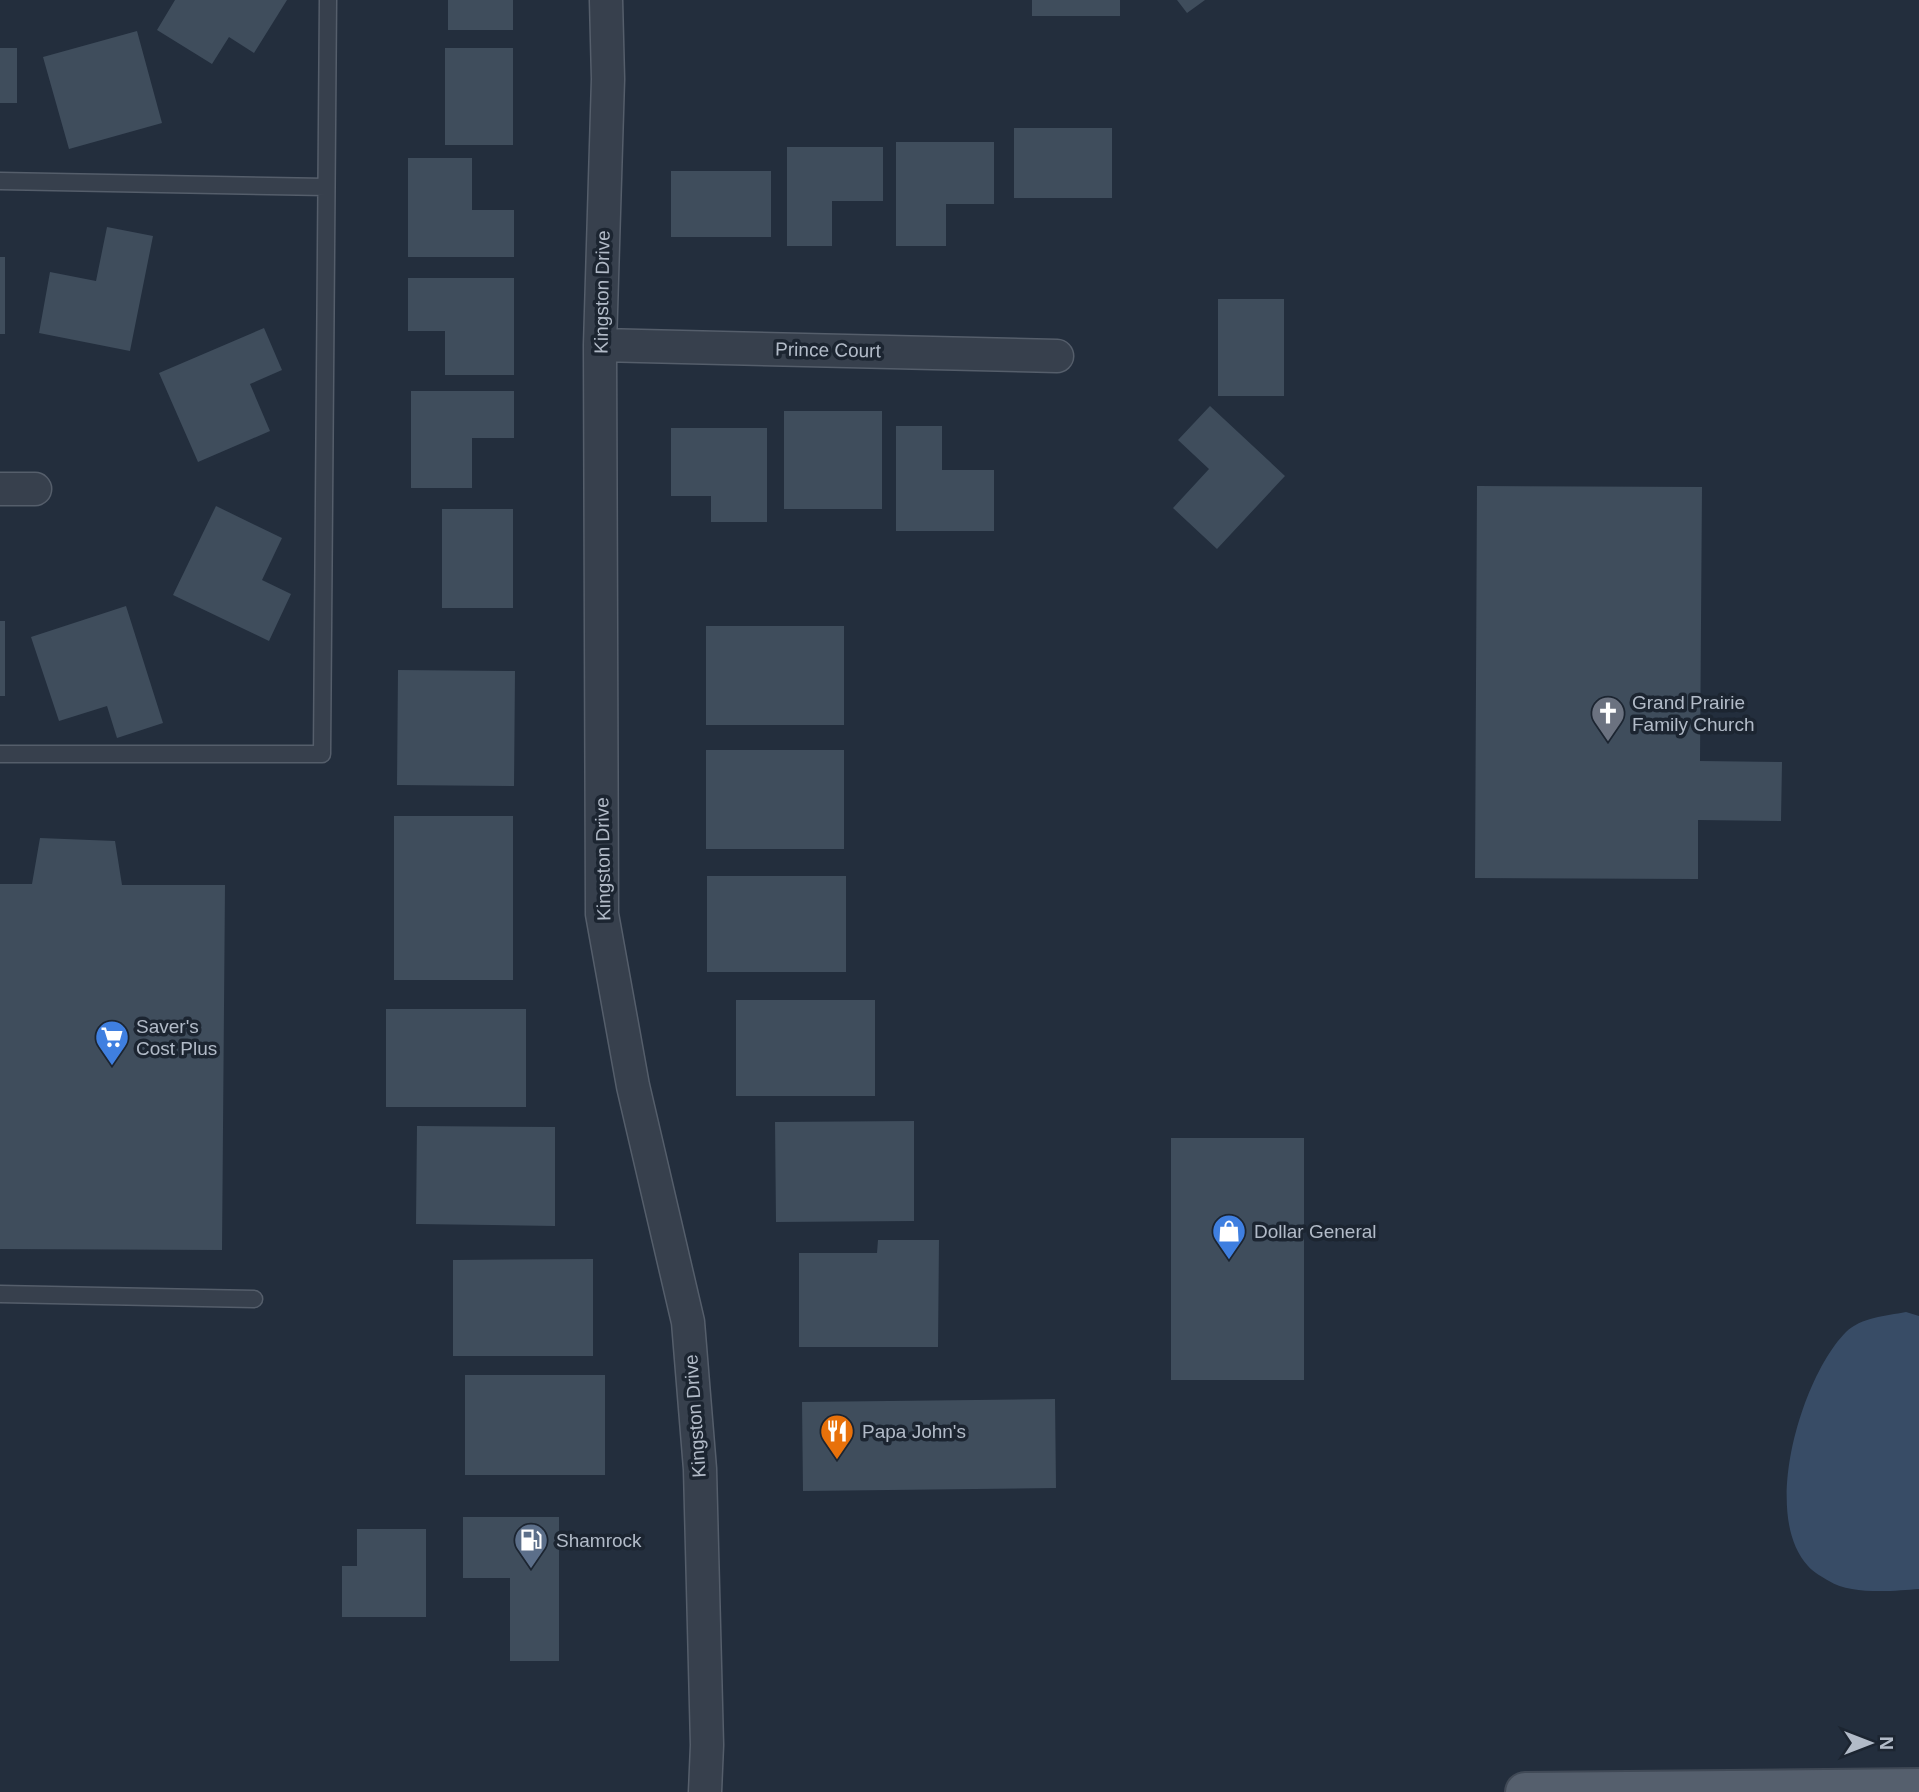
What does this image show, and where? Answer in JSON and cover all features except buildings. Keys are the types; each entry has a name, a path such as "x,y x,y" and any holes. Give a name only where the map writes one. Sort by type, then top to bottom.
{"main road":[{"path":"1525,1792 1919,1788"}],"street":[{"name":"Kingston Drive","path":"606,0 608,79 600,345 602,914 633,1086 688,1322 700,1469 707,1745 705,1792"},
{"name":"Prince Court","path":"600,345 1057,356"},
{"path":"0,489 35,489"}],"lane":[{"path":"0,754 322,754 328,0"},
{"path":"0,181 326,187"},
{"path":"0,1294 254,1299"}],"water":[{"path":"1906,1312 1919,1316 1919,1589 1873,1591 1849,1588 1829,1581 1812,1570 1794,1543 1788,1514 1787,1481 1792,1446 1815,1380 1846,1332 1866,1320"}],"place":[{"name":"Grand Prairie Family Church","path":"1608,743"},
{"name":"Saver's Cost Plus","path":"112,1067"},
{"name":"Dollar General","path":"1229,1261"},
{"name":"Papa John's","path":"837,1461"},
{"name":"Shamrock","path":"531,1570"}]}
